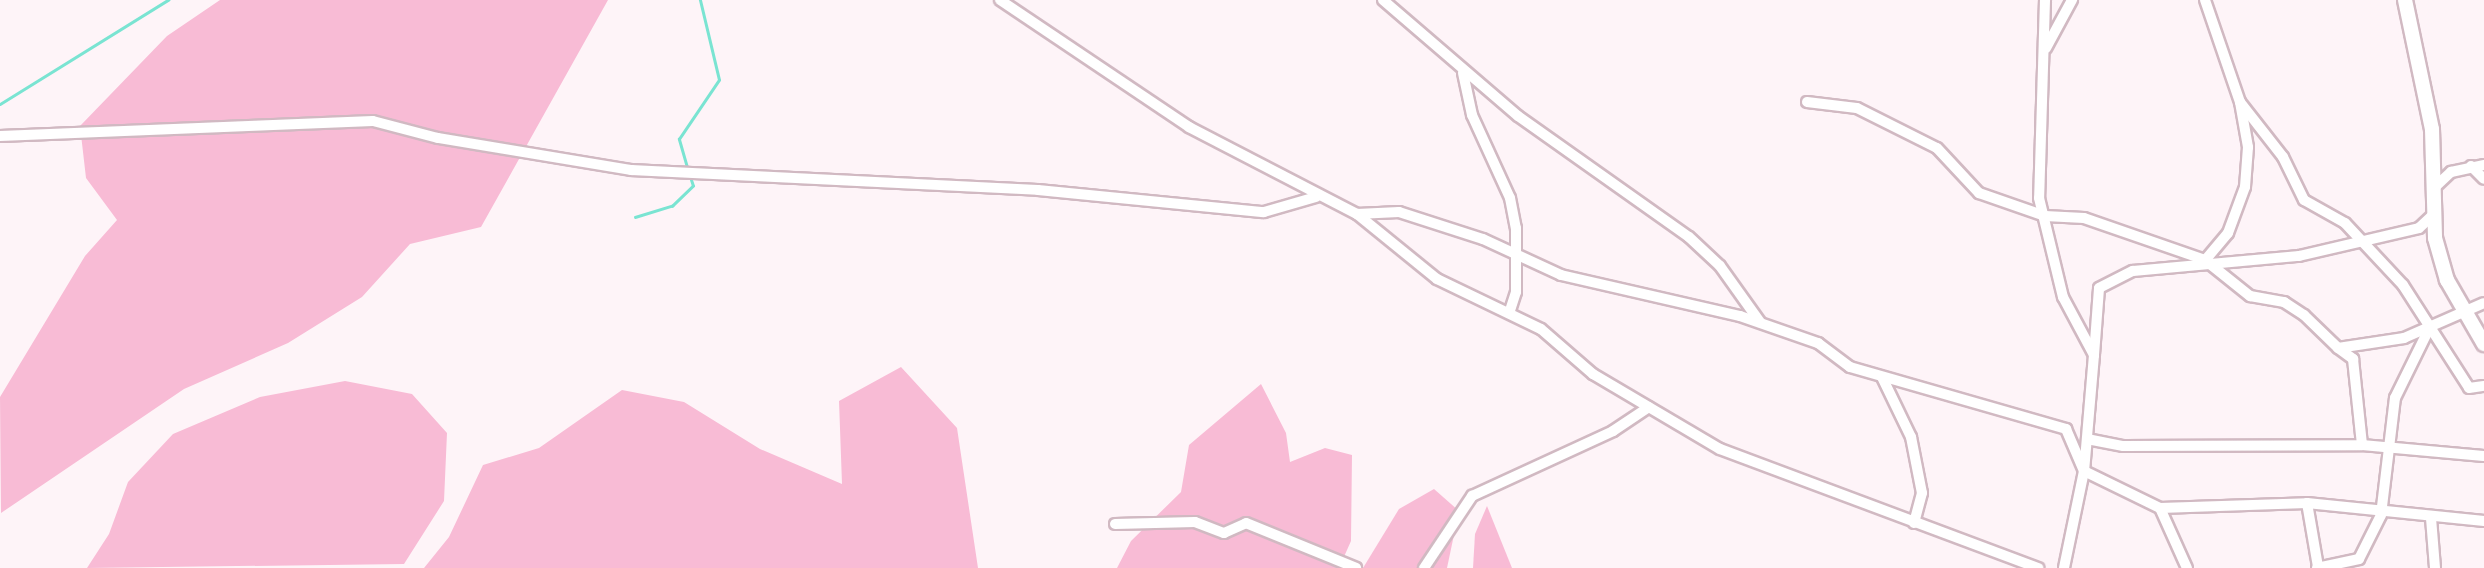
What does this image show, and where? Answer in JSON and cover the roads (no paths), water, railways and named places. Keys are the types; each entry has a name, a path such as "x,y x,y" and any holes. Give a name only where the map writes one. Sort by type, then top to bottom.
{"street":[{"path":"1000,0 1189,127 1316,197 1357,214 1437,279 1509,313 1649,407 1720,449 2039,568"},
{"path":"1383,0 1463,71 1689,237 1720,265 1761,324"},
{"path":"2045,0 2038,170 2063,297 2094,355"},
{"path":"2045,48 2072,0"},
{"path":"2205,0 2241,102 2248,147 2245,187 2228,233 2205,260"},
{"path":"2405,0 2432,128 2436,213 2447,280 2484,344"},
{"path":"1463,71 1472,115 1510,198 1519,256 1509,313"},
{"path":"1807,102 1857,108 1937,148 1979,193 2045,216 2084,218 2205,260 2250,296 2284,302 2353,359 2362,445"},
{"path":"2241,102 2283,157 2304,200 2345,223 2403,285 2469,388 2484,386"},
{"path":"0,136 373,121 438,138 631,170 1038,190 1264,212 1316,197"},
{"path":"2436,186 2451,172 2484,165"},
{"path":"2471,166 2484,179"},
{"path":"1357,214 1399,212 1619,293 1761,324 1818,343 1850,367 2066,429 2084,471 2160,508 2307,503 2381,514 2484,521"},
{"path":"2064,568 2084,471 2099,288 2133,271 2205,260 2299,256 2419,228 2436,213"},
{"path":"2338,348 2404,338 2430,327 2464,307 2484,303"},
{"path":"2307,503 2318,567 2359,559 2381,514 2384,447 2399,390 2430,327"},
{"path":"1882,377 1911,437 1922,493 1914,523"},
{"path":"1424,568 1472,496 1613,431 1649,407"},
{"path":"2087,439 2123,446 2362,445 2484,456"},
{"path":"2160,508 2187,568"},
{"path":"2431,518 2435,568"},
{"path":"1115,524 1195,522 1224,533 1246,523 1356,568"}],"waterway":[{"path":"0,104 168,0"},
{"path":"688,171 679,139 719,80 700,0"},
{"path":"635,217 672,206 693,186 690,177"}]}
